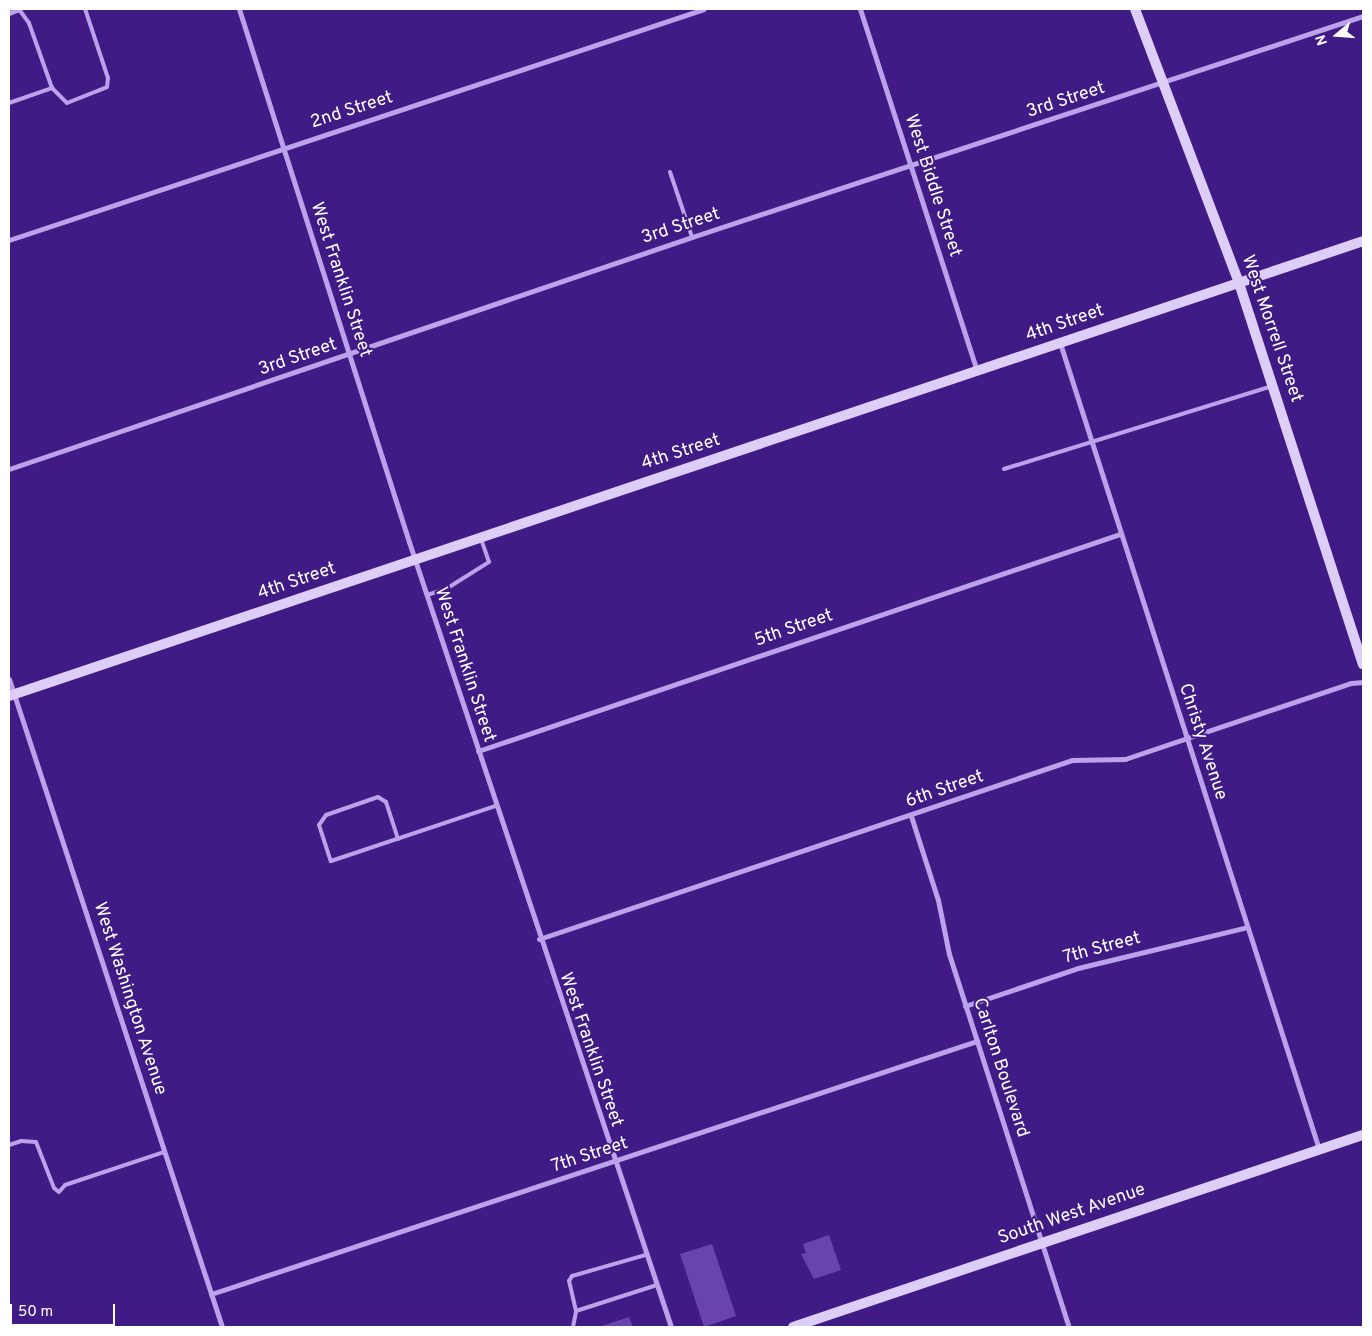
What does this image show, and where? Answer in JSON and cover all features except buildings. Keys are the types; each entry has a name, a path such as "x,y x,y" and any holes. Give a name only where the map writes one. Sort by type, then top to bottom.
{"street":[{"path":"9,13 19,9"},
{"name":"West Franklin Street","path":"239,9 495,806 670,1327"},
{"name":"2nd Street","path":"9,240 704,9"},
{"name":"West Biddle Street","path":"860,9 977,371"},
{"name":"West Morrell Street","path":"1135,9 1239,283 1363,664"},
{"name":"3rd Street","path":"9,469 350,355 692,237 1363,16"},
{"name":"4th Street","path":"12,695 1363,241"},
{"name":"Christy Avenue","path":"1060,343 1120,534 1320,1149"},
{"name":"5th Street","path":"478,751 1120,534"},
{"name":"West Washington Avenue","path":"9,679 12,695 222,1327"},
{"name":"6th Street","path":"539,939 910,816 1072,760 1125,759 1351,683 1363,682"},
{"name":"Carlton Boulevard","path":"910,816 938,900 949,954 965,1006 1069,1327"},
{"name":"7th Street","path":"965,1006 1078,968 1247,927"},
{"name":"7th Street","path":"211,1294 614,1163 977,1041"},
{"name":"South West Avenue","path":"792,1327 1363,1135"}],"lane":[{"path":"19,9 29,23 52,88 67,103 107,87 108,78 85,9"},
{"path":"9,103 52,88"},
{"path":"670,172 692,237"},
{"path":"1004,469 1092,444 1274,386"},
{"path":"427,595 446,589 489,562 480,537"},
{"path":"398,839 386,802 378,798 326,815 319,825 331,861 398,839 495,806"},
{"path":"9,1145 21,1141 36,1142 54,1188 59,1192 65,1185 164,1152"},
{"path":"573,1327 576,1312 569,1281 572,1276 645,1255"},
{"path":"576,1312 657,1286"}]}
